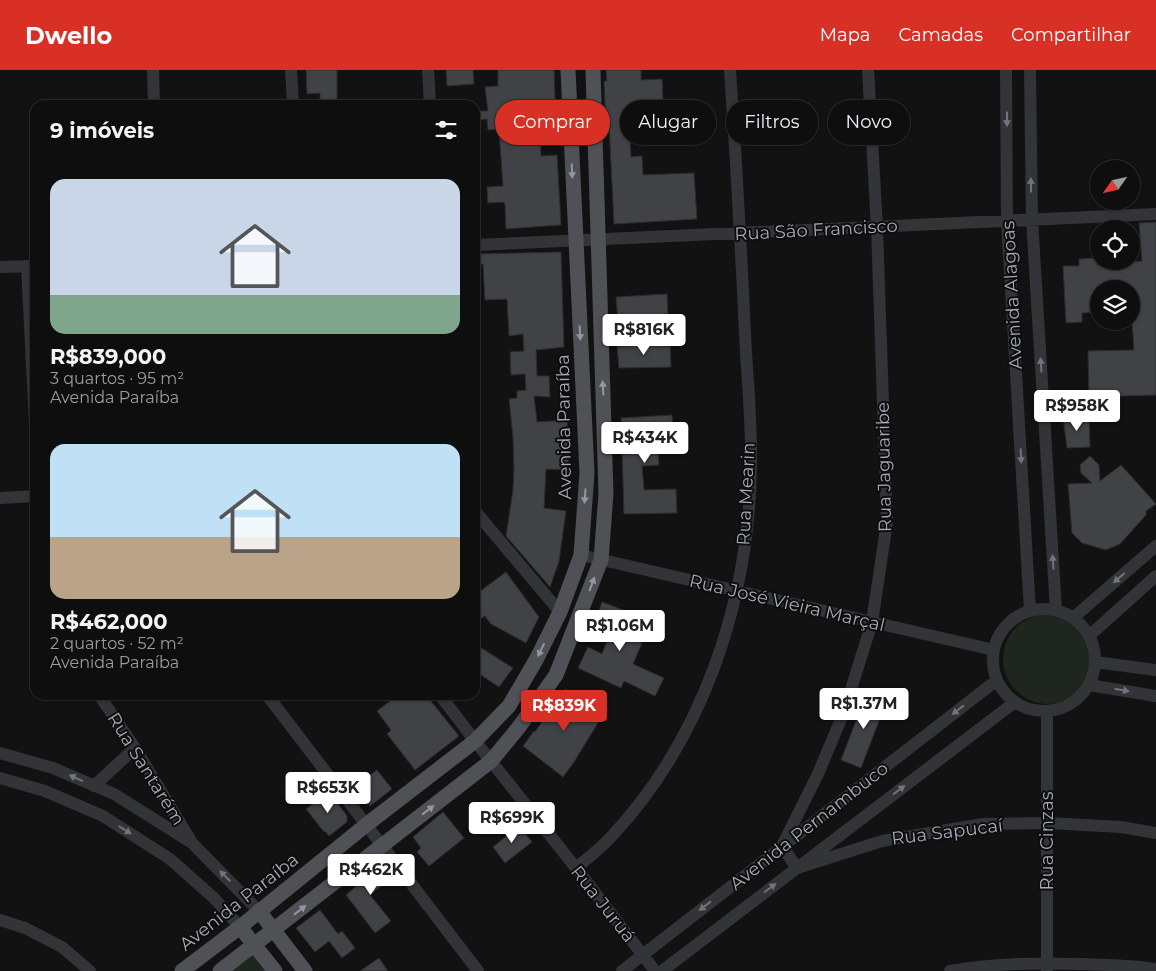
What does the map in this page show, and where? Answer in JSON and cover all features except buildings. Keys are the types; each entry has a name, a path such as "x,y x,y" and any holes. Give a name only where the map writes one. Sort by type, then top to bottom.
{"main road":[{"name":"Avenida Paraíba","path":"182,971 475,741 509,706 536,660 560,612 581,556 587,473 568,70"},
{"path":"220,971 491,761 520,728 556,675 601,560 606,494 593,70"},
{"path":"584,415 604,414"},
{"path":"259,911 305,971"},
{"path":"240,927 275,971"}],"street":[{"path":"153,70 154,100"},
{"path":"291,70 293,100"},
{"path":"428,70 430,100"},
{"name":"Rua Mearin","path":"576,868 610,838 642,802 693,718 716,666 736,591 746,534 751,466 741,233 730,70"},
{"name":"Rua Jaguaribe","path":"782,846 818,774 844,712 872,622 887,522 877,227 868,70"},
{"name":"Avenida Alagoas","path":"1006,70 1007,221 1030,610"},
{"name":"Avenida Alagoas","path":"1030,70 1032,220 1056,610"},
{"name":"Rua São Francisco","path":"480,245 1156,214"},
{"path":"0,267 30,266"},
{"path":"0,498 30,496"},
{"path":"480,517 560,612"},
{"path":"1073,618 1156,546"},
{"name":"Rua José Vieira Marçal","path":"581,556 994,650"},
{"path":"1089,636 1156,576"},
{"path":"1030,610 1056,610 1073,618 1089,636 1095,662 1093,674 1081,695 1071,704 1047,711 1025,708 1004,692 997,680 993,665 994,650 998,636 1006,625 1017,616 1030,610"},
{"path":"1095,662 1156,670"},
{"name":"Avenida Pernambuco","path":"622,971 997,680"},
{"path":"1088,685 1156,696"},
{"name":"Rua Santarém","path":"102,700 135,748 192,843"},
{"path":"271,700 478,971"},
{"name":"Rua Juruá","path":"444,700 655,971"},
{"name":"Avenida Pernambuco","path":"662,971 1015,702"},
{"name":"Rua Cinzas","path":"1047,711 1047,967"},
{"path":"94,786 135,748"},
{"path":"0,753 53,768 114,794 192,843 259,911"},
{"path":"0,778 45,791 102,816 170,859 214,898 240,927"},
{"name":"Rua Sapucaí","path":"797,868 882,841 983,824 1121,827 1156,833"},
{"path":"782,846 797,868"},
{"path":"0,920 24,928 62,947 90,971"},
{"path":"950,971 967,968 1134,965 1156,969"}],"shaded area":[{"path":"1048,614 1065,617 1080,627 1090,642 1093,659 1090,676 1080,691 1065,701 1048,704 1031,701 1016,691 1006,676 1003,659 1006,642 1016,627 1031,617"},
{"path":"255,950 271,971 227,971"}]}
